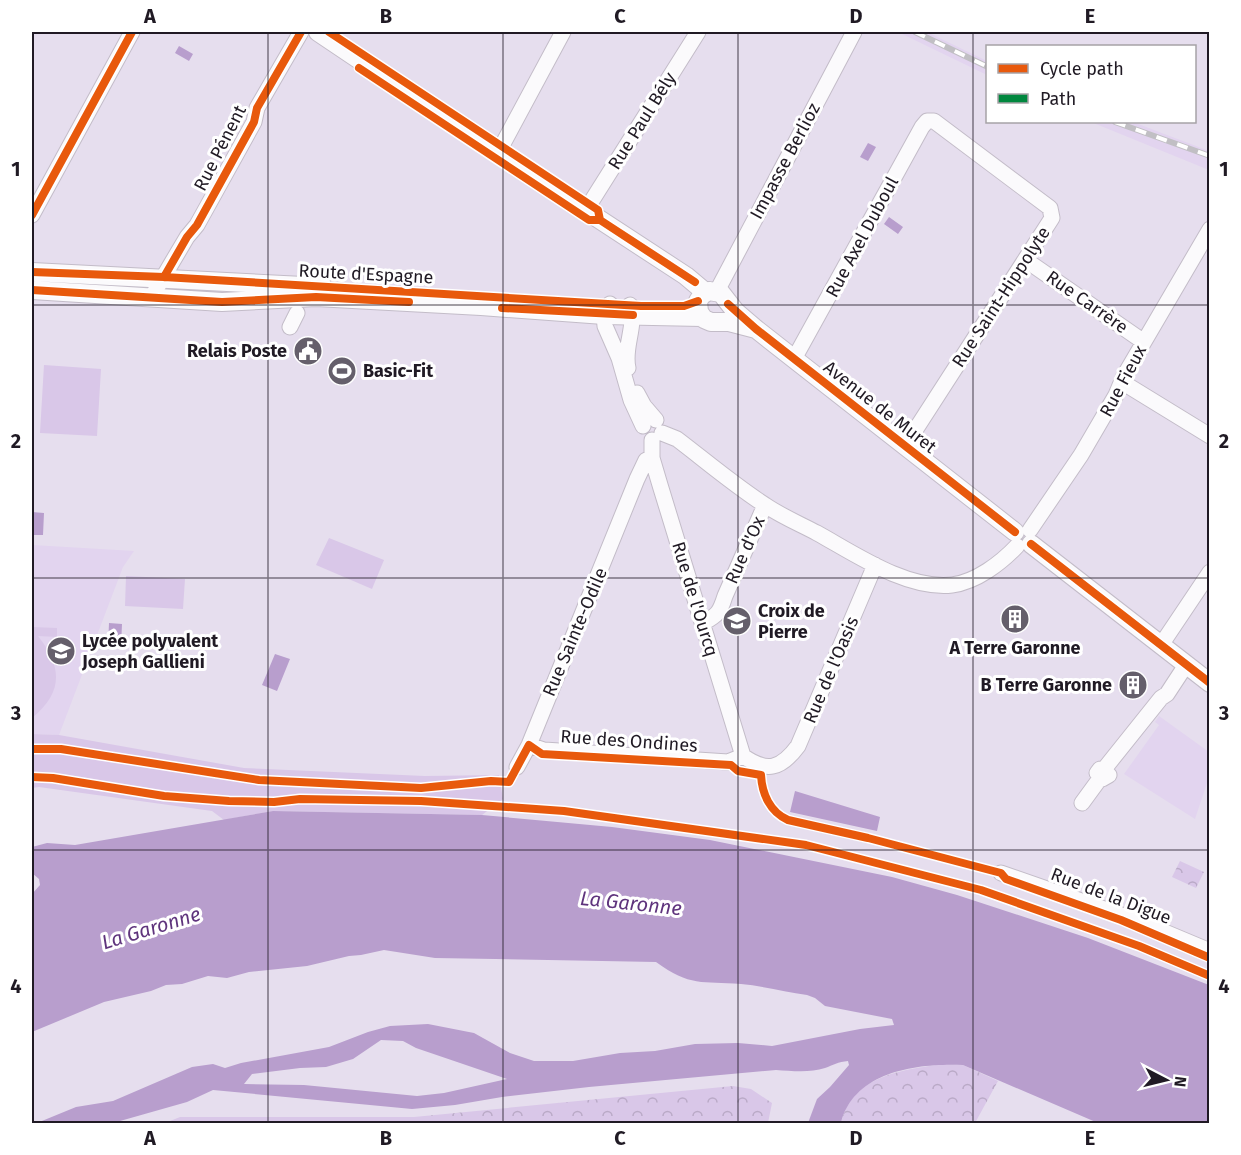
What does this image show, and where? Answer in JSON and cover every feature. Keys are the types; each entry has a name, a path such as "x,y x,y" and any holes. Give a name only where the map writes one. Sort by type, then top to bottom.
{"main road":[{"name":"Avenue de Muret","path":"318,32 686,276 711,304 756,329 1161,645 1182,670 1209,683"},
{"name":"Route d'Espagne","path":"32,272 164,277 607,309"},
{"name":"Route d'Espagne","path":"32,291 222,302 316,297 481,306 631,310 711,304"}],"street":[{"path":"32,215 132,32"},
{"name":"Rue Pénent","path":"164,277 187,237 197,225 254,122 257,108 301,32"},
{"path":"498,153 563,32"},
{"name":"Rue Paul Bély","path":"586,210 698,32"},
{"name":"Impasse Berlioz","path":"711,304 854,32"},
{"name":"Rue Axel Duboul","path":"795,360 922,127 927,121 934,122"},
{"name":"Rue Saint-Hippolyte","path":"905,446 1052,218 1050,208 934,122"},
{"name":"Rue Fieux","path":"653,430 677,439 765,505 875,565 920,583 954,585 970,580 997,565 1023,538 1081,455 1209,229"},
{"name":"Rue Carrère","path":"1030,263 1144,342"},
{"path":"151,298 164,277"},
{"path":"607,309 605,326 619,358 631,400 653,430"},
{"path":"631,310 626,357 629,372 653,430"},
{"path":"1122,382 1209,436"},
{"name":"Rue de l'Ourcq","path":"653,430 652,458 743,756"},
{"name":"Rue Sainte-Odile","path":"516,767 529,745 646,460 652,458"},
{"path":"632,495 640,489 660,485"},
{"name":"Rue d'Ox","path":"703,623 721,610 765,505"},
{"name":"Rue de l'Oasis","path":"775,765 787,761 798,746 875,565"},
{"path":"1161,645 1209,572"},
{"name":"Rue d'Ox","path":"698,605 718,601 725,596"},
{"path":"1082,803 1101,777 1097,773 1100,769 1105,768 1161,698 1172,679 1182,670"},
{"name":"Rue des Ondines","path":"529,745 544,750 728,762 743,756 756,764 775,765"},
{"name":"Rue de la Digue","path":"1001,873 1136,920 1209,951"}],"shaded area":[{"path":"898,32 927,32 986,61 986,75"},
{"path":"1093,123 1136,123 1209,151 1209,170"},
{"name":"Lycée polyvalent Joseph Gallieni","path":"32,545 134,551 123,567 59,735 32,734"},
{"path":"1159,716 1209,752 1209,777 1195,819 1124,774 1159,725 1155,722"}],"green space":[{"path":"44,365 101,369 97,436 40,433"},
{"path":"329,538 384,560 372,589 316,565"},
{"path":"126,576 185,579 183,609 125,606"},
{"path":"32,627 57,628 57,637 38,636 52,658 56,678 50,698 32,718"},
{"path":"32,734 59,735 244,768 425,776 499,775 503,799 482,815 273,811 224,820 212,811 39,787 32,788"},
{"path":"1180,861 1204,872 1196,888 1172,877"},
{"path":"943,1064 963,1065 998,1081 975,1123 841,1124 847,1108 867,1085 896,1073"},
{"path":"733,1086 751,1089 772,1103 768,1123 165,1123 180,1117 414,1117"}],"water":[{"path":"179,46 193,54 189,61 175,53"},
{"path":"868,143 876,147 868,161 860,157"},
{"path":"889,217 903,227 898,234 884,224"},
{"path":"32,512 44,513 43,535 32,535"},
{"path":"109,623 122,624 121,646 108,646"},
{"path":"275,654 290,659 277,691 262,685"},
{"path":"795,791 880,817 877,831 790,812"},
{"name":"La Garonne","path":"273,811 482,815 612,827 710,840 892,877 957,895 1088,938 1209,985 1209,1123 1098,1123 963,1065 945,1065 908,1069 873,1081 848,1105 841,1123 808,1123 817,1099 849,1065 848,1061 813,1071 776,1070 589,1087 412,1109 213,1090 187,1102 113,1123 37,1123 76,1107 113,1101 192,1067 213,1064 225,1068 329,1047 390,1026 428,1024 474,1033 510,1053 534,1061 573,1061 695,1044 738,1043 772,1046 860,1029 894,1025 892,1019 825,1006 807,995 749,985 688,979 678,976 656,962 435,958 384,950 307,966 249,972 227,978 208,976 182,984 166,985 151,991 104,1002 32,1032 32,894 40,885 39,879 32,873 32,847 47,843 75,845","holes":["381,1040 403,1041 416,1048 507,1079 444,1093 417,1096 304,1085 244,1084 252,1074 326,1067 353,1059"]}],"railway":[{"path":"915,32 986,66"},
{"path":"1118,123 1210,156"}],"marked path":[{"path":"1025,259 1030,263"}],"cycle path":[{"path":"32,215 132,32"},
{"path":"164,277 187,237 197,225 254,122 257,108 301,32"},
{"path":"329,32 598,210 600,220"},
{"path":"359,68 589,220 600,220"},
{"path":"600,220 695,282"},
{"path":"32,272 164,277 641,306 684,306 698,301"},
{"path":"32,290 222,302 316,297 409,302"},
{"path":"728,304 756,329 1015,532"},
{"path":"502,308 633,315"},
{"path":"1031,544 1210,683"},
{"path":"32,749 61,749 259,780 421,788 491,781 509,782 529,745 542,754 731,765 738,771 761,775 768,802 776,812 788,820 868,838 1001,873 1006,879 1121,920 1210,958"},
{"path":"32,777 53,778 164,796 229,801 274,802 300,799 421,801 564,811 806,845 981,890 1139,946 1210,976"}],"place":[{"name":"Relais Poste","path":"308,351"},
{"name":"Basic-Fit","path":"342,371"},
{"name":"A Terre Garonne","path":"1015,619"},
{"name":"Croix de Pierre","path":"737,621"},
{"name":"Lycée polyvalent Joseph Gallieni","path":"61,651"},
{"name":"B Terre Garonne","path":"1133,685"}]}
